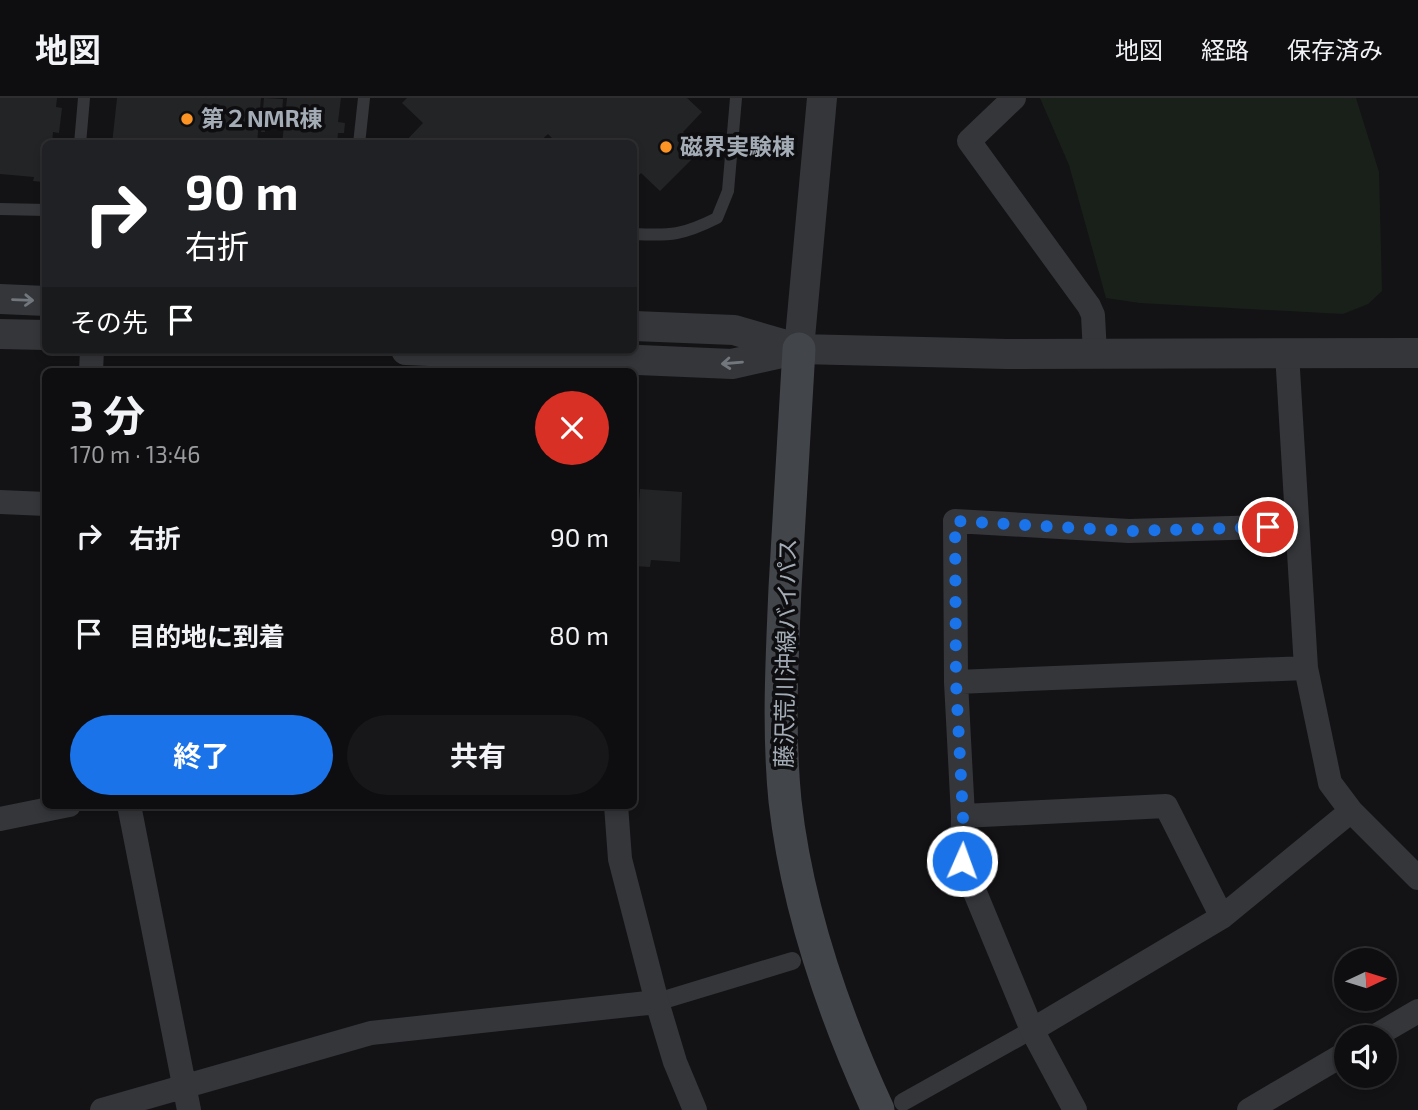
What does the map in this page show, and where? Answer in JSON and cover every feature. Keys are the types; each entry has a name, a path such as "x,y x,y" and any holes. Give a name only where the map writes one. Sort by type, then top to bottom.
{"main road":[{"name":"藤沢荒川沖線バイパス","path":"799,349 782,650 781,725 785,801 793,853 816,953 858,1067 891,1106"}],"street":[{"path":"799,349 822,98"},
{"path":"1014,98 970,141 1089,306 1093,316 1095,354"},
{"path":"0,299 42,301"},
{"path":"637,326 734,330 799,349"},
{"path":"0,334 42,335"},
{"path":"498,354 732,364 799,349 1095,354 1418,353"},
{"path":"1287,353 1306,668 1331,783 1350,811 1418,878"},
{"path":"0,502 42,504"},
{"path":"1075,1110 1032,1030 962,861 963,816 956,682 955,521 1129,531 1296,526"},
{"path":"956,682 1306,668"},
{"path":"963,816 1166,806 1222,917"},
{"path":"0,819 49,809"},
{"path":"130,809 186,1099"},
{"path":"616,809 620,859 656,1002 675,1062 695,1110"},
{"path":"891,1106 1032,1030 1222,917 1350,811"},
{"path":"102,1110 186,1099 371,1034 656,1002 792,961"},
{"path":"1394,1025 1418,1011"},
{"path":"1249,1110 1334,1061"}],"lane":[{"path":"80,140 84,98"},
{"path":"359,140 364,98"},
{"path":"637,234 665,235 691,231 717,218 728,191 736,98"},
{"path":"0,209 42,210"}],"shaded area":[{"path":"1040,98 1356,98 1379,172 1382,291 1368,304 1343,314 1140,303 1106,298 1069,165"}],"building":[{"path":"0,98 57,98 56,107 62,108 59,133 53,132 52,140 42,140 42,182 33,181 34,177 0,174"},
{"name":"第２NMR棟","path":"117,98 261,98 257,140 112,140"},
{"path":"264,98 283,99 281,127 265,125 265,132 261,132"},
{"path":"287,98 341,98 338,122 345,123 344,133 338,133 337,140 282,140"},
{"name":"磁界実験棟","path":"407,98 687,98 702,112 683,132 701,150 660,191 641,173 637,178 637,140 554,140 548,134 541,140 407,140 423,123 402,103"},
{"path":"640,489 682,492 680,562 651,560 650,567 637,566"}],"place":[{"name":"第２NMR棟","path":"187,119"},
{"name":"磁界実験棟","path":"666,147"}],"route":[{"path":"962,861 963,816 956,682 955,521 1129,531 1268,527"}]}
